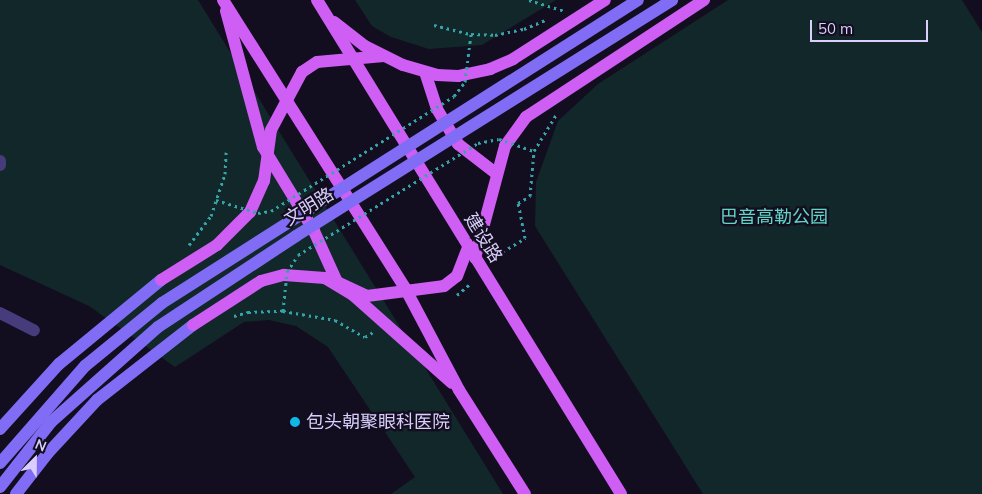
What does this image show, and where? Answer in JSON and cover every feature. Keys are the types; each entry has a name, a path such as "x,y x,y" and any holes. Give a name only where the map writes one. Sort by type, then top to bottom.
{"main road":[{"name":"建设路","path":"317,0 621,494"},
{"path":"324,13 365,46 384,56 425,72 458,76 490,69 527,51 605,0"},
{"name":"文明路","path":"0,463 85,366 162,303 638,0"},
{"name":"文明路","path":"0,486 51,422 158,327 296,236 672,0"},
{"path":"475,258 504,146 526,117 704,0"},
{"path":"224,2 405,288 459,390 524,494"},
{"path":"224,2 232,42 266,155 314,231 337,282 459,390"},
{"path":"0,429 59,364 161,280 217,245 243,221 261,191 271,130 288,103 302,72 310,65 324,60 354,60 384,56"},
{"path":"425,72 437,109 458,144 497,174"},
{"path":"16,494 47,454 97,400 193,325 261,281 284,275 304,274 337,282 367,296 405,288 448,284 461,269 468,247"}],"street":[{"path":"0,313 34,330"}],"path":[{"path":"529,0 581,15"},
{"path":"434,25 471,34 504,34 534,26"},
{"path":"216,200 258,213 271,211 454,96 465,82 471,34"},
{"path":"498,255 525,238 518,202 530,196 534,150 549,125"},
{"path":"283,311 287,272 298,255 478,143 499,139 534,150"},
{"path":"187,247 211,216 225,174 226,152"},
{"path":"225,318 248,312 283,311 335,320 365,337 382,328"}],"green space":[{"path":"0,0 198,0 503,494 391,494 415,477 328,347 296,326 269,320 244,322 175,367 89,306 0,265"},
{"path":"355,0 556,0 482,45 429,49 391,37 372,26"},
{"name":"巴音高勒公园","path":"728,0 962,0 982,32 982,494 703,494 535,226 536,182 558,121 598,84"}],"place":[{"name":"包头朝聚眼科医院","path":"295,422"}]}
